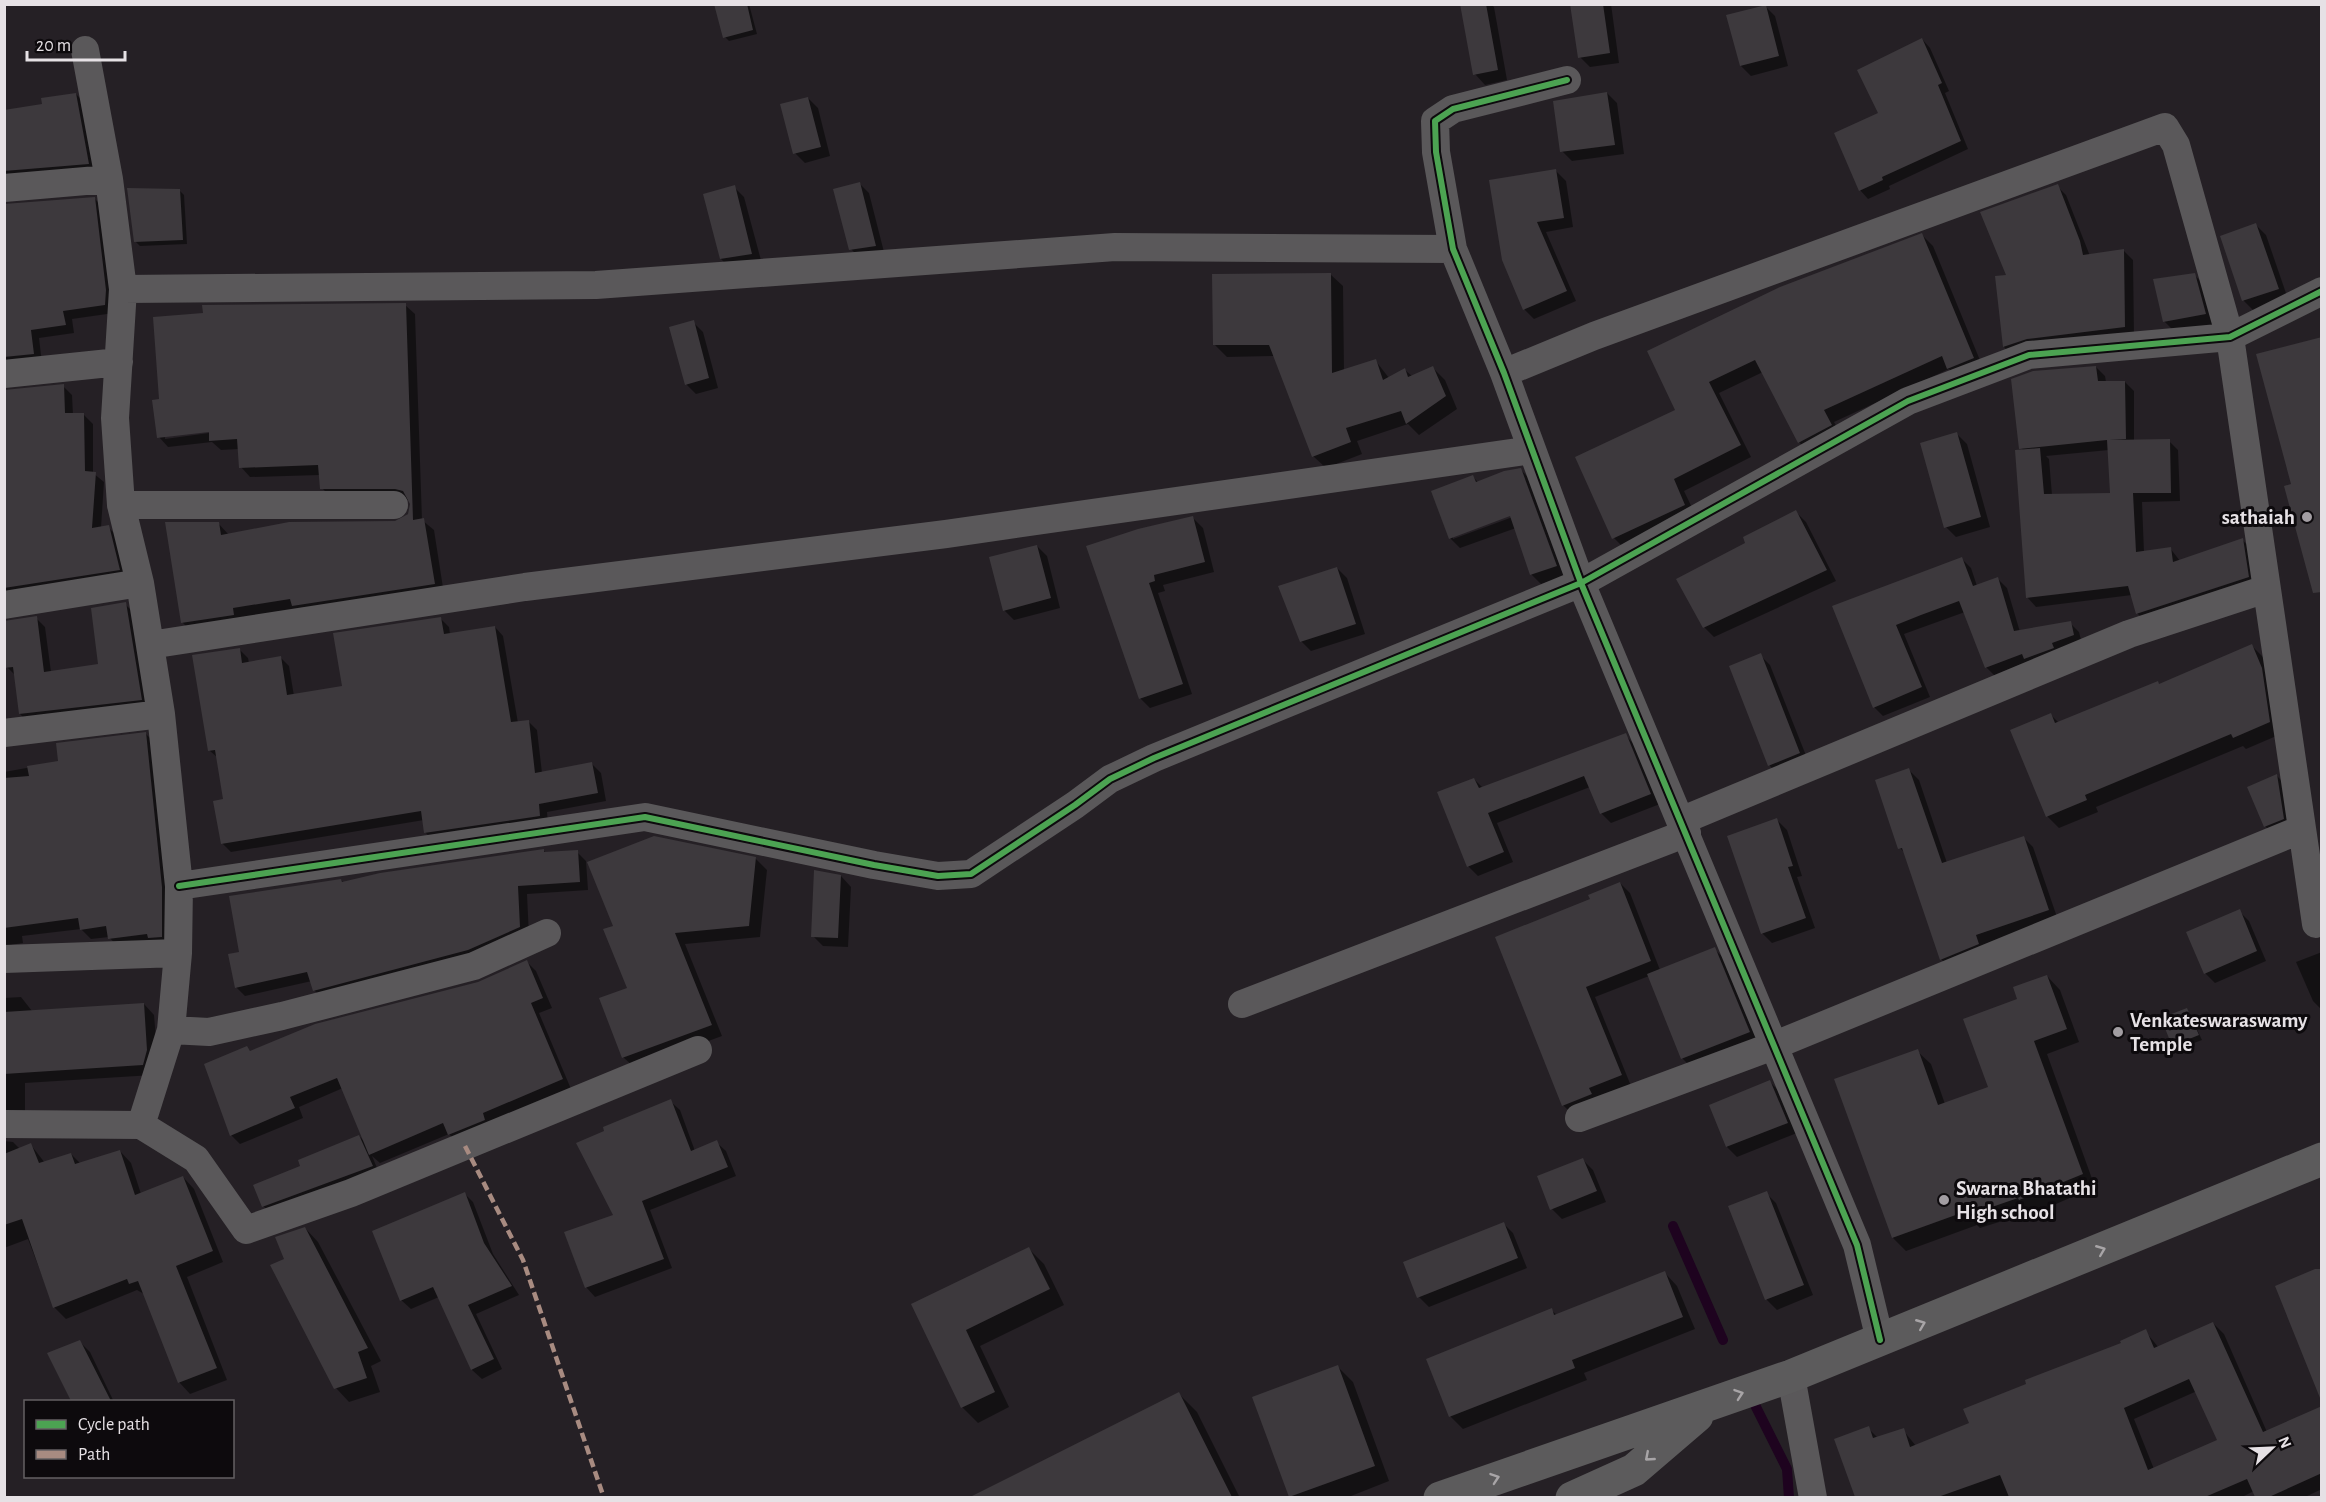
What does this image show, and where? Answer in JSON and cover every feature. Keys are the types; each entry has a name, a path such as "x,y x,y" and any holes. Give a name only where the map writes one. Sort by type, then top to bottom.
{"street":[{"path":"85,50 109,179 123,289 115,418 121,506 140,583 161,714 179,886 178,953 171,1030 141,1125"},
{"path":"1567,80 1453,109 1435,121 1436,152 1452,249 1504,373 1581,583 1685,826 1773,1046 1857,1245 1880,1340"},
{"path":"1504,373 1594,336 2165,127 2176,145 2230,337 2316,924"},
{"path":"4,188 109,179"},
{"path":"123,289 596,285 1115,247 1452,249"},
{"path":"179,886 645,817 874,865 938,876 971,874 1110,779 1145,762 1581,583 1908,401 2028,354 2230,337 2322,291"},
{"path":"4,374 118,363"},
{"path":"150,645 525,587 946,534 1532,450"},
{"path":"121,506 394,505"},
{"path":"4,605 140,583"},
{"path":"1242,1004 1685,826 2129,634 2266,589"},
{"path":"4,733 161,714"},
{"path":"1579,1118 1773,1046 2302,828"},
{"path":"171,1030 209,1032 282,1016 474,966 548,933"},
{"path":"4,959 178,953"},
{"path":"4,1124 141,1125 196,1159 246,1230 351,1192 698,1050"},
{"path":"1440,1497 1791,1376 2322,1159"},
{"path":"1791,1376 1813,1497"},
{"path":"1572,1497 1634,1470 1709,1404"}],"building":[{"path":"714,4 747,4 753,30 723,38"},
{"path":"1460,4 1486,4 1498,70 1473,75"},
{"path":"1570,4 1603,4 1610,53 1578,58"},
{"path":"1766,5 1779,56 1740,66 1726,15"},
{"path":"1922,38 1942,83 1938,85 1961,141 1882,177 1883,180 1859,191 1834,133 1878,113 1857,70"},
{"path":"1607,92 1615,145 1560,152 1553,101"},
{"path":"76,93 89,164 4,171 4,110 42,104 41,98"},
{"path":"808,97 821,147 793,154 780,104"},
{"path":"1556,169 1564,218 1537,222 1567,291 1523,310 1502,260 1489,180"},
{"path":"860,182 876,246 849,250 833,189"},
{"path":"2058,184 2080,241 2083,255 2124,249 2125,327 2027,339 2003,347 1995,276 2006,275 1980,212"},
{"path":"735,185 752,254 720,259 703,194"},
{"path":"127,188 180,189 183,240 134,242"},
{"path":"95,197 106,290 105,305 63,311 66,325 31,330 34,354 4,357 4,204"},
{"path":"2256,223 2279,289 2242,301 2220,236"},
{"path":"1922,233 1974,358 1947,369 1942,356 1824,410 1832,425 1798,443 1755,360 1709,382 1741,445 1674,479 1685,505 1612,539 1575,457 1675,410 1647,351 1780,287"},
{"path":"1331,273 1332,373 1376,359 1383,380 1405,368 1408,377 1433,366 1446,396 1406,424 1401,411 1346,428 1351,442 1312,457 1269,345 1213,345 1212,274"},
{"path":"2195,273 2206,314 2163,322 2153,279"},
{"path":"406,303 413,520 424,518 435,584 292,606 290,599 233,608 234,615 181,623 165,522 219,522 221,535 289,522 395,521 408,514 410,504 403,491 395,489 320,489 318,465 239,468 237,439 209,441 209,432 157,438 152,400 159,399 153,317 203,313 202,305"},
{"path":"694,320 709,378 685,385 669,327"},
{"path":"2322,337 2322,592 2313,593 2284,486 2291,484 2256,354"},
{"path":"2096,366 2098,381 2125,381 2126,439 2109,440 2170,439 2171,493 2133,493 2136,552 2171,547 2173,562 2243,538 2249,577 2136,614 2128,586 2026,598 2015,450 2040,448 2044,494 2110,493 2107,440 2019,449 2011,379 2033,371"},
{"path":"64,384 65,413 84,413 85,471 96,472 92,528 109,525 120,570 4,588 4,390"},
{"path":"1957,432 1981,517 1944,528 1920,443"},
{"path":"1521,468 1557,566 1530,575 1510,516 1449,539 1431,491 1473,475 1476,482 1504,471"},
{"path":"1796,510 1827,570 1703,628 1676,579 1745,543 1743,537"},
{"path":"1193,516 1205,562 1154,575 1155,581 1149,583 1183,684 1139,699 1086,546 1138,529"},
{"path":"1037,545 1051,598 1003,611 989,557"},
{"path":"1962,557 1973,586 1998,577 2014,631 2071,621 2074,635 2052,643 2054,648 2024,659 2022,654 1985,668 1959,601 1896,625 1922,687 1873,708 1832,606"},
{"path":"1337,567 1356,624 1300,642 1278,586"},
{"path":"126,602 142,700 19,714 13,667 4,668 4,621 37,616 44,672 98,664 91,608"},
{"path":"441,617 444,634 495,626 511,722 529,720 535,773 592,762 598,793 539,804 540,816 424,833 421,811 221,844 213,801 223,799 215,750 208,751 192,655 240,648 242,663 281,656 287,695 342,686 333,633"},
{"path":"2252,644 2262,668 2270,722 2233,738 2231,734 2085,795 2087,800 2046,817 2010,730 2051,713 2055,723 2158,681 2159,684"},
{"path":"1761,653 1800,753 1768,766 1729,666"},
{"path":"146,732 162,887 162,937 148,938 147,934 108,939 106,926 80,930 78,918 4,928 4,778 29,776 27,766 58,761 56,743"},
{"path":"1626,733 1651,794 1600,814 1584,776 1488,813 1504,852 1467,867 1437,792 1474,778 1479,788"},
{"path":"1909,768 1942,863 2024,836 2049,910 1976,935 1979,944 1940,960 1902,848 1898,849 1875,780"},
{"path":"2277,774 2284,819 2264,827 2247,787"},
{"path":"1777,818 1793,866 1788,867 1806,918 1761,934 1727,836"},
{"path":"654,836 756,857 749,926 675,933 712,1025 622,1058 599,998 627,988 603,929 613,926 587,862"},
{"path":"544,849 544,852 578,850 580,882 518,886 520,927 468,950 313,991 307,972 235,988 228,954 239,952 229,896 341,879 342,882 380,873"},
{"path":"814,870 841,875 838,938 811,937"},
{"path":"1620,882 1651,961 1586,987 1622,1075 1589,1088 1592,1094 1562,1106 1495,937 1590,899 1588,895"},
{"path":"2240,909 2257,951 2204,974 2186,932"},
{"path":"1715,947 1750,1032 1681,1059 1647,974"},
{"path":"527,960 543,998 531,1003 563,1079 483,1113 485,1120 448,1135 443,1123 369,1155 337,1078 290,1097 295,1108 230,1136 204,1064 247,1046 250,1051 315,1024 478,982"},
{"path":"2047,975 2067,1029 2034,1041 2083,1174 2019,1200 2018,1198 1966,1216 1964,1212 1892,1238 1834,1079 1918,1049 1938,1105 1988,1087 1963,1019 2017,999 2013,987"},
{"path":"144,1003 147,1050 143,1065 4,1074 4,1012"},
{"path":"2187,1008 2199,1035 2172,1046 2161,1018"},
{"path":"1770,1080 1788,1123 1726,1147 1709,1105"},
{"path":"671,1099 691,1151 717,1140 728,1167 642,1201 664,1259 585,1288 564,1232 613,1215 576,1143 604,1131 603,1127"},
{"path":"359,1135 373,1166 262,1207 253,1185 300,1166 298,1160"},
{"path":"31,1143 39,1163 71,1153 75,1164 120,1150 135,1195 183,1176 213,1251 176,1266 217,1368 178,1383 138,1281 129,1284 127,1279 53,1308 22,1219 4,1225 4,1154"},
{"path":"1583,1158 1597,1191 1550,1210 1537,1176"},
{"path":"1767,1191 1804,1285 1765,1300 1728,1206"},
{"path":"465,1192 484,1243 512,1286 468,1305 494,1359 471,1370 433,1287 400,1301 372,1231"},
{"path":"1504,1222 1518,1258 1417,1298 1403,1262"},
{"path":"305,1227 368,1348 358,1352 367,1378 334,1389 270,1265 284,1259 275,1237"},
{"path":"1029,1247 1050,1289 966,1330 995,1392 961,1408 911,1304"},
{"path":"2315,1269 2322,1269 2320,1398 2275,1286"},
{"path":"1665,1271 1683,1317 1572,1360 1575,1368 1449,1417 1426,1359 1552,1308 1554,1315"},
{"path":"2213,1322 2263,1432 2322,1406 2322,1473 2269,1497 2255,1497 2247,1479 2205,1497 2009,1497 2000,1475 1938,1497 1855,1497 1834,1439 1869,1426 1873,1438 1904,1428 1910,1447 1969,1423 1963,1409 2026,1384 2025,1380 2121,1343 2120,1341 2146,1329 2154,1348","holes":["2189,1379 2217,1440 2148,1470 2124,1408"]},
{"path":"80,1340 110,1400 70,1400 47,1353"},
{"path":"1338,1365 1375,1466 1289,1497 1252,1397"},
{"path":"1179,1392 1232,1497 970,1497"}],"waterway":[{"path":"1673,1226 1723,1340"},
{"path":"1750,1395 1787,1469 1789,1498"}],"marked path":[{"path":"465,1146 523,1260 604,1498"}],"cycle path":[{"path":"1567,80 1453,109 1435,121 1436,152 1453,249 1504,373 1581,583 1857,1245 1880,1340"},
{"path":"179,886 645,817 874,865 938,876 971,874 1110,779 1154,758 1581,583 1908,401 2029,355 2230,337 2322,291"}],"place":[{"name":"sathaiah","path":"2307,517"},
{"name":"Venkateswaraswamy Temple","path":"2118,1032"},
{"name":"Swarna Bhatathi High school","path":"1944,1200"}]}
